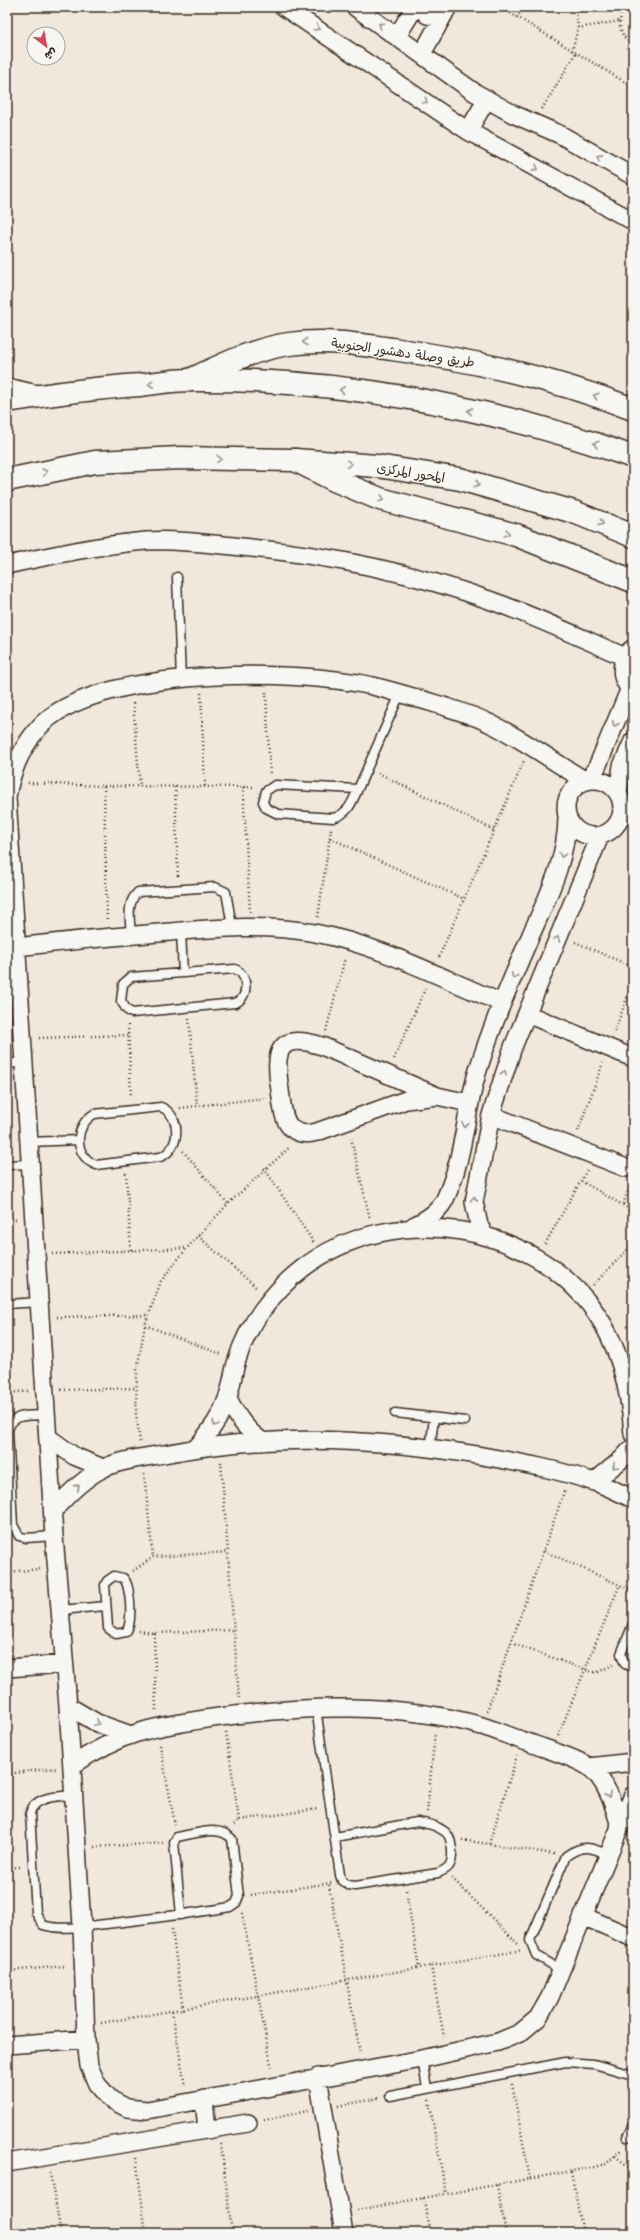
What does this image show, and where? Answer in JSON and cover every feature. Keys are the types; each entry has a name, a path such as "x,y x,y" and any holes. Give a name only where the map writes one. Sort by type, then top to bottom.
{"main road":[{"name":"طريق وصلة دهشور الجنوبية","path":"7,401 43,395 190,380 246,355 267,348 288,344 328,341 421,352 473,362 568,387 633,409"},
{"path":"190,380 310,386 430,403 548,430 633,457"},
{"name":"المحور المركزى","path":"7,480 95,462 180,458 295,460 377,466 460,479 574,512 633,536"},
{"path":"295,460 334,480 380,498 516,535 633,581"}],"street":[{"path":"284,7 468,131 633,221"},
{"path":"355,7 487,99 560,135 633,176"},
{"path":"397,36 415,7"},
{"path":"421,7 427,15 436,17 446,10"},
{"path":"422,54 446,10"},
{"path":"468,131 487,99"},
{"path":"7,387 43,395"},
{"path":"7,565 98,547 148,541 223,545 314,556 404,575 476,596 629,653 623,664 623,677 632,689 597,767 586,781 571,791 566,804 567,817 565,843 557,874 502,1003 482,1058 469,1103 458,1155 445,1200 436,1212 424,1221 411,1227"},
{"path":"624,800 605,782 586,781 489,723 443,706 400,694 348,683 266,676 200,677 182,679 132,686 85,698 57,712 35,732 19,760 8,789 11,924 16,947 37,1255 46,1415 54,1510 56,1568 68,1706 82,1926 86,2033 89,2066 96,2084 110,2098 127,2108 147,2110 318,2077 422,2059 498,2042 520,2033 538,2018 562,1970 608,1855 626,1818 633,1795"},
{"path":"567,817 571,824 580,832 592,836 600,836 615,827 620,819 624,800 622,766 633,741"},
{"path":"485,1236 477,1220 474,1202 491,1115 513,1047 600,836"},
{"path":"16,947 107,936 232,926 251,926 316,933 349,941 432,973 502,1003"},
{"path":"527,1014 633,1058"},
{"path":"437,1096 406,1100 347,1122 304,1134 292,1130 286,1121 276,1068 278,1054 288,1043 302,1040 322,1046 437,1096 469,1103"},
{"path":"491,1115 595,1156 629,1172"},
{"path":"197,1447 220,1416 228,1398 237,1360 256,1320 270,1300 303,1268 322,1255 347,1242 374,1233 411,1227 442,1227 485,1236 538,1258 562,1275 583,1296 608,1334 617,1355 632,1410 633,1434"},
{"path":"228,1398 236,1415 248,1431 263,1442"},
{"path":"49,1438 74,1456 103,1468"},
{"path":"54,1510 77,1487 103,1468 197,1447 263,1442 330,1441 430,1449 522,1464 594,1482 633,1499"},
{"path":"594,1482 622,1459 633,1447"},
{"path":"7,1668 64,1664"},
{"path":"68,1706 97,1723 128,1734"},
{"path":"72,1766 99,1748 128,1734 156,1728 232,1715 316,1708 357,1707 437,1717 482,1726 552,1751 589,1767 633,1762"},
{"path":"589,1767 626,1818"},
{"path":"583,1916 633,1938"},
{"path":"7,2045 86,2033"},
{"path":"318,2077 344,2233"},
{"path":"204,2099 213,2129"},
{"path":"7,2163 248,2123"}],"lane":[{"path":"177,577 182,679"},
{"path":"358,789 282,785 270,787 264,796 263,802 271,812 332,818 347,811 358,789 400,694"},
{"path":"130,935 129,908 132,897 138,892 216,887 226,892 232,926"},
{"path":"181,931 183,973"},
{"path":"235,969 245,978 245,993 240,1001 188,1007 132,1012 127,1010 121,1001 121,989 126,980 131,977 235,969"},
{"path":"7,1064 24,1062"},
{"path":"161,1107 167,1110 175,1121 176,1142 168,1154 160,1157 96,1165 83,1156 79,1149 79,1132 82,1124 94,1114 161,1107"},
{"path":"29,1142 79,1140"},
{"path":"7,1166 30,1164"},
{"path":"7,1304 40,1310"},
{"path":"395,1413 465,1421"},
{"path":"46,1415 17,1417 9,1424 8,1430 13,1525 19,1536 26,1538 54,1536"},
{"path":"430,1449 434,1418"},
{"path":"119,1576 126,1580 128,1583 130,1626 126,1632 116,1634 110,1631 106,1606 107,1581 110,1578 119,1576"},
{"path":"60,1610 106,1606"},
{"path":"633,1624 621,1658 625,1664 633,1667"},
{"path":"316,1708 335,1837 342,1881 348,1885 355,1886 444,1871 451,1861 450,1839 444,1830 425,1823 417,1822 335,1837"},
{"path":"74,1795 40,1800 32,1807 30,1813 36,1913 42,1925 50,1927 82,1926 170,1917 230,1907 236,1903 239,1896 232,1839 228,1834 220,1830 175,1839 181,1915"},
{"path":"562,1970 542,1961 528,1949 530,1940 566,1856 574,1850 590,1847 608,1855"},
{"path":"422,2059 427,2088"},
{"path":"390,2096 566,2062 594,2064 633,2075"},
{"path":"627,2137 633,2125"}],"path":[{"path":"500,7 633,87"},
{"path":"517,17 524,7"},
{"path":"572,50 578,28 576,7"},
{"path":"625,7 620,21 624,37 633,44"},
{"path":"578,28 620,21"},
{"path":"534,123 576,53"},
{"path":"8,789 104,786 270,787 266,676"},
{"path":"200,677 205,787"},
{"path":"132,686 140,787"},
{"path":"387,1074 530,748"},
{"path":"367,768 494,830"},
{"path":"104,786 107,936"},
{"path":"175,786 178,889"},
{"path":"243,787 251,926"},
{"path":"316,933 332,818"},
{"path":"330,838 464,899"},
{"path":"559,935 633,967"},
{"path":"322,1046 349,941"},
{"path":"188,1007 197,1106"},
{"path":"127,1010 131,1110"},
{"path":"22,1038 128,1035"},
{"path":"167,1110 281,1096"},
{"path":"347,1122 374,1233"},
{"path":"153,1557 143,1458 136,1414 137,1369 145,1325 161,1281 187,1248 264,1168 304,1134"},
{"path":"176,1142 228,1204"},
{"path":"538,1258 595,1156"},
{"path":"125,1162 131,1251"},
{"path":"264,1168 322,1255"},
{"path":"622,1204 629,1172"},
{"path":"581,1181 633,1211"},
{"path":"198,1236 270,1300"},
{"path":"583,1296 633,1244"},
{"path":"37,1255 187,1248"},
{"path":"40,1310 149,1315"},
{"path":"145,1325 237,1360"},
{"path":"7,1393 45,1390 136,1388"},
{"path":"220,1445 234,1630 232,1715 239,1820 228,1834"},
{"path":"482,1726 570,1476"},
{"path":"544,1551 633,1591"},
{"path":"126,1580 133,1571 153,1557 228,1552"},
{"path":"7,1572 56,1568"},
{"path":"629,1588 633,1579"},
{"path":"552,1751 620,1584"},
{"path":"130,1626 137,1631 154,1633 234,1630"},
{"path":"77,1849 175,1839 156,1728 154,1633"},
{"path":"511,1643 586,1670 598,1672 615,1664 621,1658"},
{"path":"425,1823 437,1717"},
{"path":"489,1844 522,1740"},
{"path":"7,1774 72,1766"},
{"path":"239,1820 331,1808"},
{"path":"450,1839 566,1856"},
{"path":"444,1871 528,1949"},
{"path":"404,1878 419,1968"},
{"path":"275,2085 239,1896 342,1881"},
{"path":"329,1883 363,2069"},
{"path":"170,1917 183,2009"},
{"path":"86,2033 172,2011 528,1949"},
{"path":"7,1971 84,1965"},
{"path":"431,1966 447,2053"},
{"path":"172,2011 188,2102"},
{"path":"510,2072 530,2179"},
{"path":"427,2088 446,2194"},
{"path":"213,2129 232,2233"},
{"path":"340,2213 571,2172 606,2164 623,2148 627,2137"},
{"path":"134,2142 146,2233"},
{"path":"615,2156 633,2170"},
{"path":"46,2157 61,2233"},
{"path":"571,2172 583,2233"},
{"path":"497,2185 506,2233"},
{"path":"423,2198 431,2233"}]}
